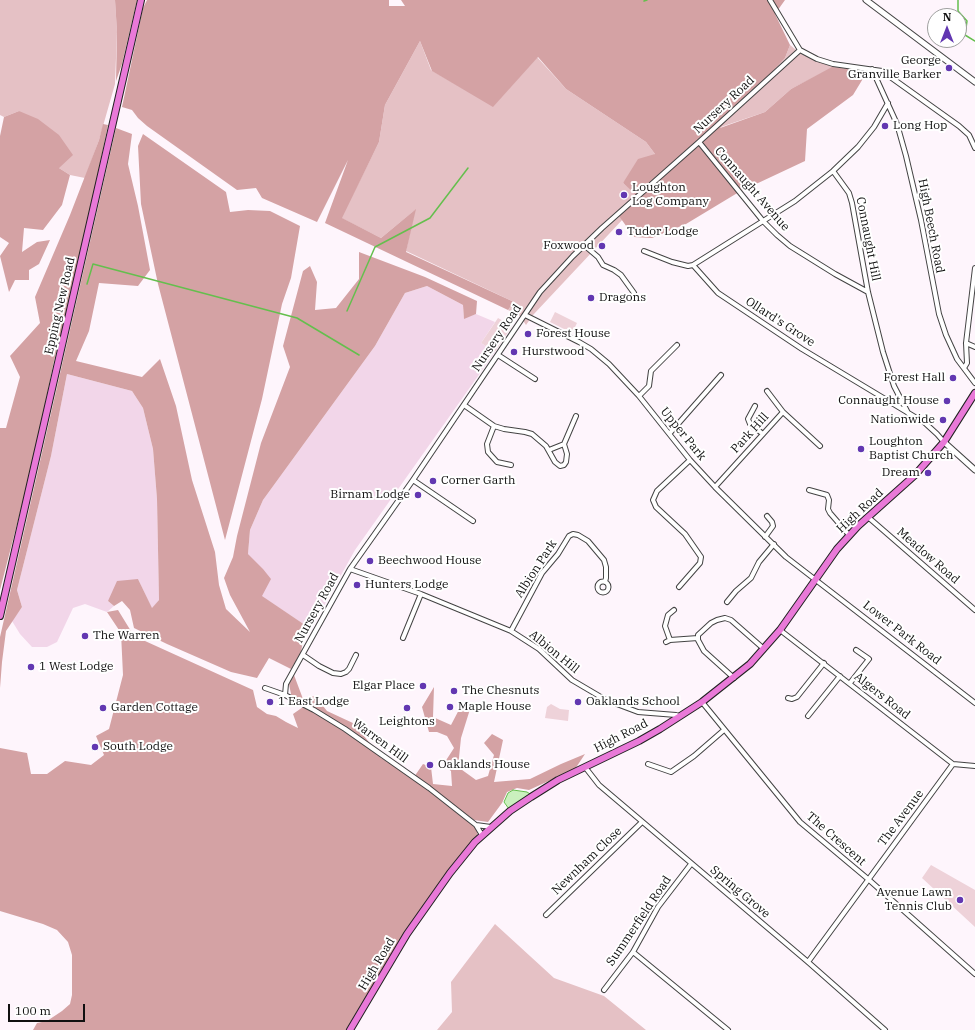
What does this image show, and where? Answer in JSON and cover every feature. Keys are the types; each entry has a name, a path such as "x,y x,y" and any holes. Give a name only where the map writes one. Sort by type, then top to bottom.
{"main road":[{"name":"Epping New Road","path":"0,616 141,0"},
{"name":"High Road","path":"350,1030 407,934 450,873 482,835 510,811 558,780 639,741 702,702 750,664 780,630 837,549 849,535 915,475 944,442 975,393"}],"street":[{"path":"770,0 800,50 817,59 833,64 882,71 959,126 968,135 975,148"},
{"path":"866,0 975,82"},
{"name":"Nursery Road","path":"285,695 286,684 350,569 413,480 540,292 573,256 602,228 800,50"},
{"name":"High Beech Road","path":"872,70 897,124 906,156 921,220 939,314 957,359 975,383"},
{"path":"644,251 672,262 688,266 693,265 763,220 796,201 833,171 858,147 874,127 888,103"},
{"name":"Connaught Avenue","path":"699,142 763,220 790,246 835,274 868,292"},
{"name":"Connaught Hill","path":"833,171 849,193 852,203 868,292"},
{"path":"584,245 598,257 603,265 621,275 634,293"},
{"name":"Ollard's Grove","path":"693,265 718,293 802,349 908,413"},
{"path":"964,368 967,363 966,343 973,301 975,268"},
{"path":"868,292 883,352 894,386 908,413 925,423 938,434 944,442 975,470"},
{"name":"Upper Park","path":"525,315 591,349 609,364 639,396 690,460 715,487 765,537 816,580"},
{"path":"966,343 975,347"},
{"path":"639,396 650,386 651,371 678,345"},
{"path":"498,355 535,379"},
{"path":"713,375 717,380"},
{"path":"670,433 721,375"},
{"path":"768,391 783,412"},
{"path":"464,405 494,426 532,434 549,450 555,462 562,466 567,460 566,448 564,444 576,416"},
{"path":"755,406 748,419 750,424 763,434"},
{"name":"Park Hill","path":"715,487 783,412 820,446"},
{"path":"494,426 487,444 488,452 497,462 511,465"},
{"path":"549,450 564,444"},
{"path":"679,587 700,562 701,557 685,534 656,507 653,500 657,491 690,460"},
{"path":"413,480 473,521"},
{"path":"809,490 827,495 829,500 828,509 830,513 849,535"},
{"path":"765,537 773,526 772,522 767,516"},
{"name":"Meadow Road","path":"868,517 975,610"},
{"name":"Albion Park","path":"511,631 542,573 558,554 569,536 573,534 578,535 588,541 604,560 606,567 605,582"},
{"path":"727,602 736,591 751,578 759,562 774,544"},
{"name":"Albion Hill","path":"350,569 421,594 511,631 539,649 572,680 606,700 638,712 679,716"},
{"name":"Lower Park Road","path":"816,580 975,703"},
{"path":"403,638 421,594"},
{"path":"674,610 668,615 665,626 668,641 698,638"},
{"path":"734,678 704,651 700,645 698,635 711,623 725,618 731,620 764,649"},
{"name":"Algers Road","path":"780,630 953,764"},
{"path":"850,684 869,659 856,650"},
{"path":"303,655 333,673 341,674 349,670 356,655"},
{"path":"788,698 792,699 797,697 824,663"},
{"path":"808,716 840,676"},
{"name":"Warren Hill","path":"265,688 285,695 314,710 345,729 429,788 476,824 482,835"},
{"name":"The Crescent","path":"702,702 800,822 868,879 975,974"},
{"path":"648,764 671,772 694,756 724,730"},
{"path":"953,764 975,766"},
{"name":"The Avenue","path":"808,962 953,764"},
{"name":"Spring Grove","path":"585,767 599,785 808,962 885,1030"},
{"name":"Newnham Close","path":"546,915 642,822"},
{"name":"Warren Hill","path":"476,824 491,827"},
{"name":"Summerfield Road","path":"604,990 633,952 658,907 691,864"},
{"path":"633,952 728,1030"}],"shaded area":[{"path":"0,0 115,0 117,32 115,84 99,140 85,178 70,175 59,168 19,111 4,117 0,115"},
{"path":"115,0 137,0 122,64 116,81 117,32"},
{"path":"147,0 389,0 389,6 405,6 401,0 785,0 775,14 790,45 785,58 720,128 765,112 791,89 832,67 867,72 853,95 807,129 805,161 739,192 686,224 652,238 634,237 619,216 637,196 623,183 638,159 655,154 646,142 566,89 538,57 493,107 432,71 420,41 385,105 379,142 342,218 381,238 416,209 406,252 514,302 508,310 325,223 348,160 317,222 262,198 256,188 237,190 147,126 132,110 122,107 143,8"},
{"path":"420,41 431,70 493,106 537,57 566,89 646,142 655,154 623,183 638,196 624,218 533,315 526,325 520,316 508,310 514,302 406,251 415,210 381,238 341,218 379,142 385,105"},
{"path":"790,45 801,54 813,59 868,70 867,72 832,68 791,89 765,112 718,128 785,58"},
{"path":"19,111 38,119 59,135 73,155 59,168 70,175 62,205 43,230 24,228 22,252 37,242 50,240 39,264 29,270 29,280 15,280 9,292 0,256 9,243 0,237 0,136 4,117"},
{"path":"103,124 108,125 80,258 54,361 32,466 0,590 0,428 6,428 20,377 10,356 40,323 35,297 70,215 99,140"},
{"path":"116,128 132,134 128,164 138,206 150,270 138,286 99,283 89,331 76,361 142,377 160,359 176,406 192,480 215,552 219,585 226,609 250,632 230,595 224,578 233,557 261,443 290,367 283,346 303,271 310,266 317,282 315,310 336,308 359,279 359,252 425,277 477,301 476,314 464,319 463,305 427,286 405,293 375,346 263,500 250,530 248,554 271,579 262,596 305,625 301,653 291,669 269,658 257,678 231,672 134,628 130,610 122,601 114,606 108,601 117,581 138,579 152,608 159,600 157,499 153,449 143,408 132,391 67,374 51,456 17,590 22,607 6,631 0,688 0,637"},
{"path":"143,134 226,192 230,212 248,210 270,211 300,226 291,278 282,304 262,399 225,540 158,284 141,204 138,146"},
{"path":"427,286 463,305 464,318 476,314 495,322 481,343 495,352 355,550 311,629 261,596 248,554 250,530 263,500 375,346 405,293"},
{"path":"555,312 577,323 572,333 550,322"},
{"path":"498,318 512,326 495,352 481,343"},
{"path":"67,374 132,391 143,408 153,449 157,499 159,600 152,609 138,579 108,601 114,606 107,612 85,604 73,608 57,642 47,647 32,647 20,634 12,621 22,607 17,590 51,456"},
{"path":"118,610 134,636 253,690 257,707 267,714 276,716 298,728 293,714 303,707 292,699 289,684 294,675 303,699 315,696 327,711 355,724 381,758 414,777 423,764 431,767 433,784 452,786 451,771 443,765 454,748 447,736 437,732 429,732 422,707 434,687 433,717 451,725 462,704 471,706 461,738 458,767 476,780 488,776 494,755 484,743 492,734 503,740 494,782 530,779 585,754 575,769 529,790 517,788 507,792 502,803 488,822 474,820 463,812 478,830 477,836 419,911 347,1030 33,1030 37,1023 47,1021 70,1004 72,995 72,955 68,942 57,930 43,924 0,911 0,748 27,753 31,774 47,774 65,761 91,765 104,755 96,736 109,729 123,675 121,633 107,612"},
{"path":"551,704 560,709 569,710 568,721 545,718 547,707"},
{"path":"513,790 527,792 530,794 509,809 504,802 508,793"},
{"name":"Avenue Lawn Tennis Club","path":"931,865 975,890 975,927 922,878"},
{"path":"495,924 554,978 604,996 646,1030 437,1030 452,1012 451,982"}],"waterway":[{"path":"958,0 958,11 967,21 965,35 975,41"},
{"path":"347,311 375,247 430,218 468,168"},
{"path":"87,284 93,264 297,318 359,355"}],"place":[{"name":"George Granville Barker","path":"949,68"},
{"name":"Long Hop","path":"885,126"},
{"name":"Loughton Log Company","path":"624,195"},
{"name":"Tudor Lodge","path":"619,232"},
{"name":"Foxwood","path":"602,246"},
{"name":"Dragons","path":"591,298"},
{"name":"Forest House","path":"528,334"},
{"name":"Hurstwood","path":"514,352"},
{"name":"Forest Hall","path":"953,378"},
{"name":"Connaught House","path":"947,401"},
{"name":"Nationwide","path":"943,420"},
{"name":"Loughton Baptist Church","path":"861,449"},
{"name":"Dream","path":"928,473"},
{"name":"Corner Garth","path":"433,481"},
{"name":"Birnam Lodge","path":"418,495"},
{"name":"Beechwood House","path":"370,561"},
{"name":"Hunters Lodge","path":"357,585"},
{"name":"The Warren","path":"85,636"},
{"name":"1 West Lodge","path":"31,667"},
{"name":"Elgar Place","path":"423,686"},
{"name":"The Chesnuts","path":"454,691"},
{"name":"1 East Lodge","path":"270,702"},
{"name":"Oaklands School","path":"578,702"},
{"name":"Maple House","path":"450,707"},
{"name":"Garden Cottage","path":"103,708"},
{"name":"Leightons","path":"407,708"},
{"name":"South Lodge","path":"95,747"},
{"name":"Oaklands House","path":"430,765"},
{"name":"Avenue Lawn Tennis Club","path":"960,900"}]}
